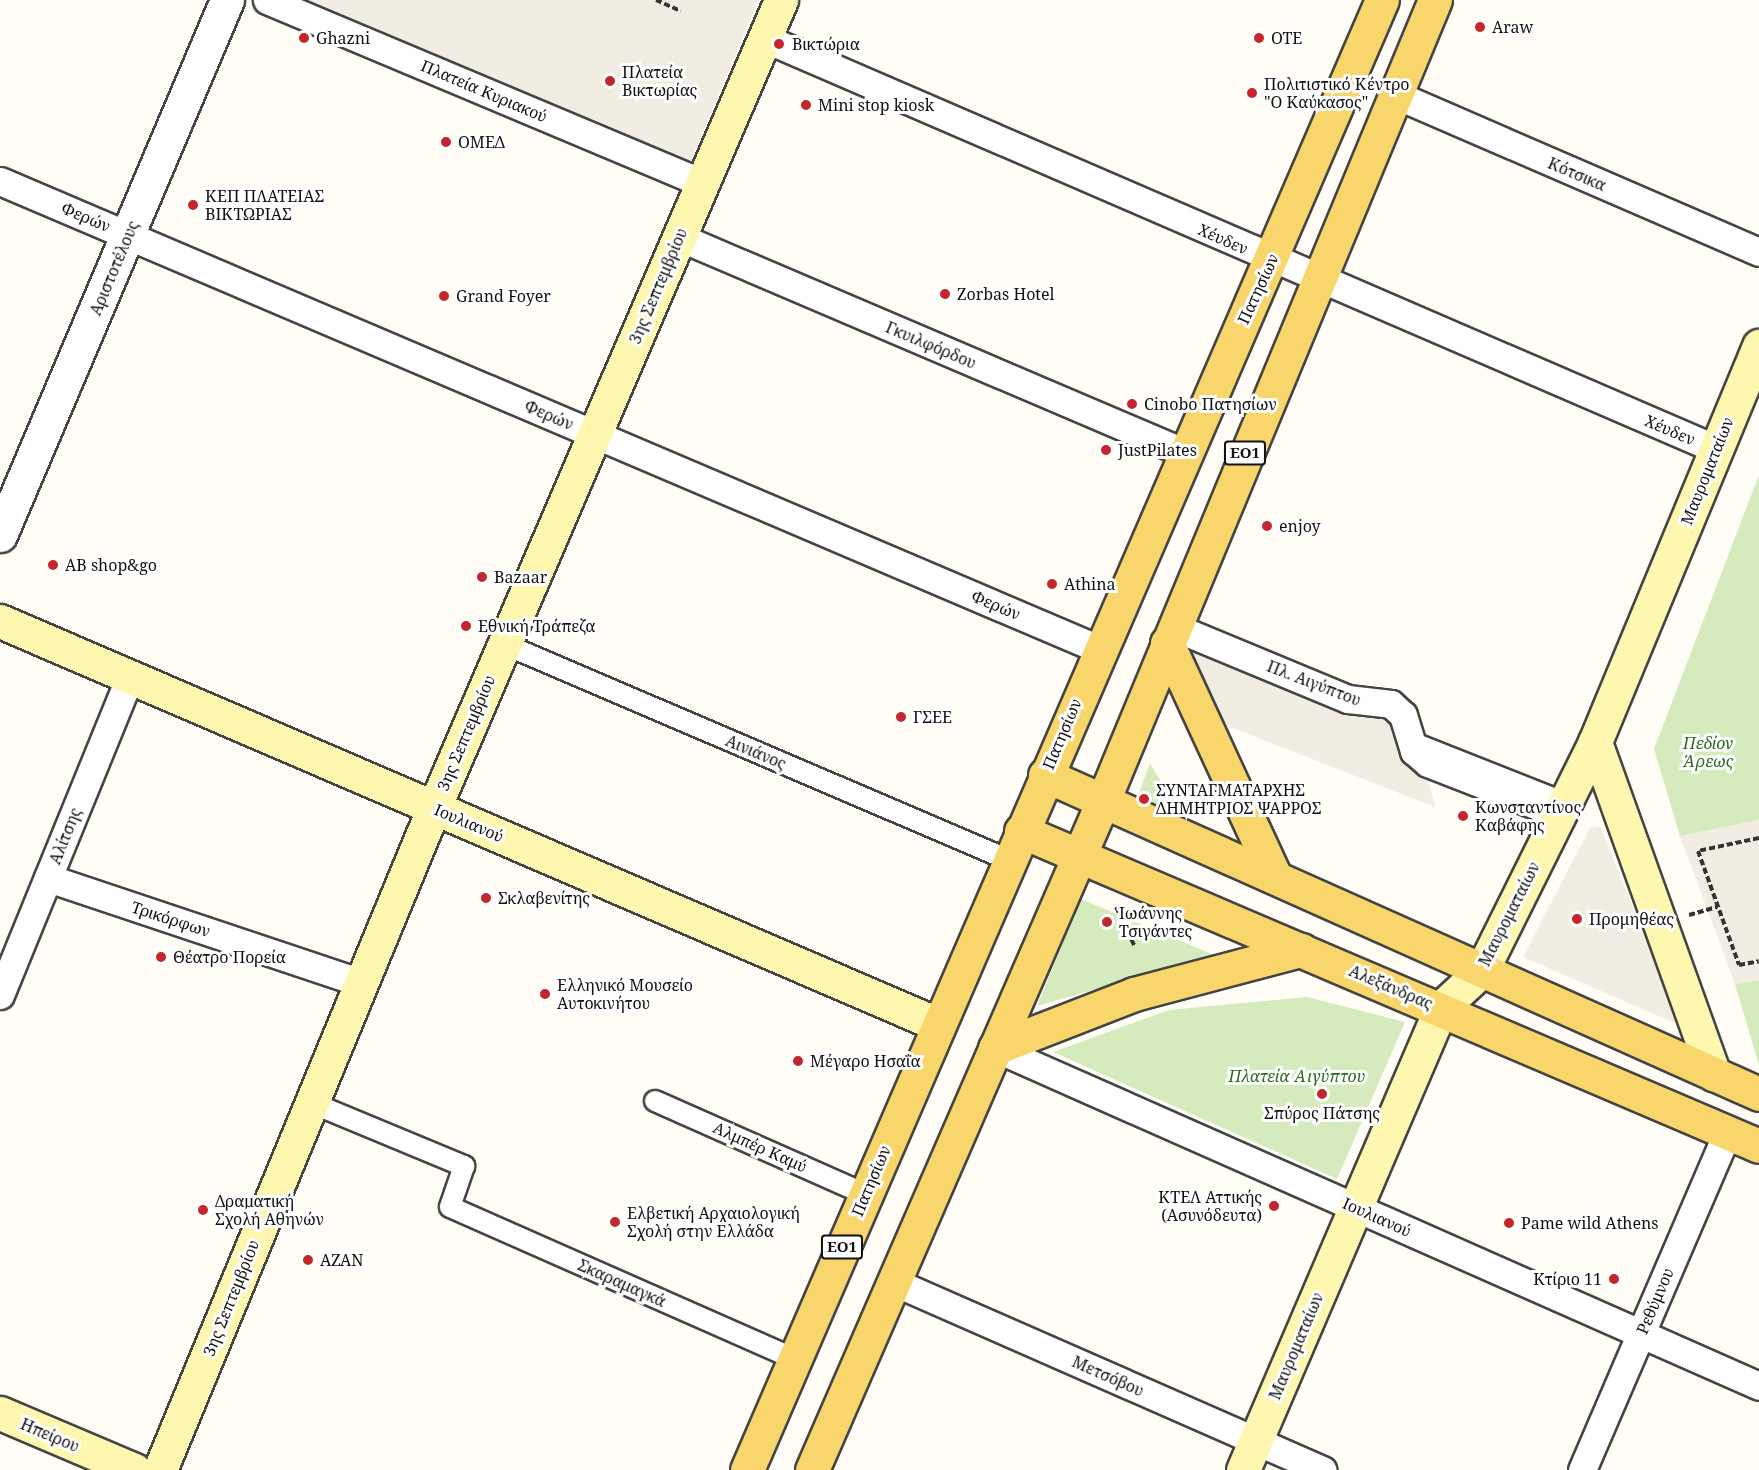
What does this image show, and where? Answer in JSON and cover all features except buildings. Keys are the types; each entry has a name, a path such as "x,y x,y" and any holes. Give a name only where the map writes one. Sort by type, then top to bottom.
{"main road":[{"name":"3ης Σεπτεμβρίου","path":"160,1470 434,808 781,0"},
{"name":"Πατησίων","path":"747,1470 1183,452 1271,260 1382,0"},
{"name":"ΕΟ1","path":"812,1470 1080,856 1316,279 1435,0"},
{"name":"Μαυροματαίων","path":"1243,1470 1441,1008 1482,970 1595,742 1759,346"},
{"name":"Ιουλιανού","path":"0,621 937,1024"},
{"path":"1171,635 1275,877"},
{"path":"1595,742 1714,1074"},
{"path":"1045,775 1759,1094"},
{"name":"Αλεξάνδρας","path":"1015,846 1080,856 1441,1008 1759,1146"},
{"path":"995,1048 1134,994 1301,950"},
{"name":"Ηπείρου","path":"0,1413 134,1470"}],"street":[{"name":"Αριστοτέλους","path":"0,535 227,0"},
{"name":"Πλατεία Κυριακού","path":"267,0 701,182"},
{"name":"Χέυδεν","path":"764,38 1271,260 1716,449"},
{"name":"Κότσικα","path":"1394,94 1759,252"},
{"name":"Φερών","path":"0,181 1099,649"},
{"name":"Γκυιλφόρδου","path":"679,237 1183,452"},
{"name":"Πλ. Αιγύπτου","path":"1171,635 1348,699 1391,704 1403,715 1414,751 1428,763 1563,807"},
{"name":"Αινιάνος","path":"504,644 1015,846"},
{"name":"Αλίτσης","path":"0,995 130,677"},
{"name":"Τρικόρφων","path":"48,878 362,983"},
{"name":"Ιουλιανού","path":"995,1048 1759,1386"},
{"name":"Αλμπέρ Καμύ","path":"655,1101 865,1194"},
{"name":"Σκαραμαγκά","path":"312,1103 464,1166 450,1207 795,1359"},
{"name":"Ρεθύμνου","path":"1582,1470 1727,1133"},
{"name":"Μετσόβου","path":"894,1282 1323,1470"}],"path":[{"path":"656,0 681,11"},
{"path":"1759,838 1698,850 1739,965 1759,961"},
{"path":"1111,896 1135,947"}],"green space":[{"name":"Πεδίον Άρεως","path":"1759,475 1759,820 1680,836 1654,749"},
{"path":"1150,763 1186,826 1135,804"},
{"path":"1081,899 1214,955 1037,1006"},
{"path":"1759,980 1759,1065 1735,984"},
{"name":"Πλατεία Αιγύπτου","path":"1307,997 1405,1022 1337,1179 1053,1052 1169,1010"}],"shaded area":[{"name":"Πλατεία Βικτωρίας","path":"302,0 758,0 690,163"},
{"path":"1199,627 1409,709 1435,807 1223,724 1188,654"},
{"path":"1759,820 1759,980 1735,984 1680,836"},
{"path":"1600,826 1678,1018 1675,1023 1523,957 1590,828"}],"place":[{"name":"Araw","path":"1480,27"},
{"name":"Ghazni","path":"304,38"},
{"name":"ΟΤΕ","path":"1259,38"},
{"name":"Βικτώρια","path":"779,44"},
{"name":"Πλατεία Βικτωρίας","path":"610,81"},
{"name":"Πολιτιστικό Κέντρο \"Ο Καύκασος\"","path":"1252,93"},
{"name":"Mini stop kiosk","path":"806,105"},
{"name":"ΟΜΕΔ","path":"446,142"},
{"name":"ΚΕΠ ΠΛΑΤΕΙΑΣ ΒΙΚΤΩΡΙΑΣ","path":"193,205"},
{"name":"Zorbas Hotel","path":"945,294"},
{"name":"Grand Foyer","path":"444,296"},
{"name":"Cinobo Πατησίων","path":"1132,404"},
{"name":"JustPilates","path":"1106,450"},
{"name":"enjoy","path":"1267,526"},
{"name":"AB shop&go","path":"53,565"},
{"name":"Bazaar","path":"482,577"},
{"name":"Athina","path":"1052,584"},
{"name":"Εθνική Τράπεζα","path":"466,626"},
{"name":"ΓΣΕΕ","path":"901,717"},
{"name":"ΣΥΝΤΑΓΜΑΤΑΡΧΗΣ ΔΗΜΗΤΡΙΟΣ ΨΑΡΡΟΣ","path":"1144,799"},
{"name":"Κωνσταντίνος Καβάφης","path":"1463,816"},
{"name":"Σκλαβενίτης","path":"486,898"},
{"name":"Προμηθέας","path":"1577,919"},
{"name":"Ιωάννης Τσιγάντες","path":"1107,922"},
{"name":"Θέατρο Πορεία","path":"161,957"},
{"name":"Ελληνικό Μουσείο Αυτοκινήτου","path":"545,994"},
{"name":"Μέγαρο Ησαΐα","path":"798,1061"},
{"name":"Σπύρος Πάτσης","path":"1322,1094"},
{"name":"ΚΤΕΛ Αττικής (Ασυνόδευτα)","path":"1274,1206"},
{"name":"Δραματική Σχολή Αθηνών","path":"203,1210"},
{"name":"Ελβετική Αρχαιολογική Σχολή στην Ελλάδα","path":"615,1222"},
{"name":"Pame wild Athens","path":"1509,1223"},
{"name":"ΑΖΑΝ","path":"308,1260"},
{"name":"Κτίριο 11","path":"1614,1279"}]}
